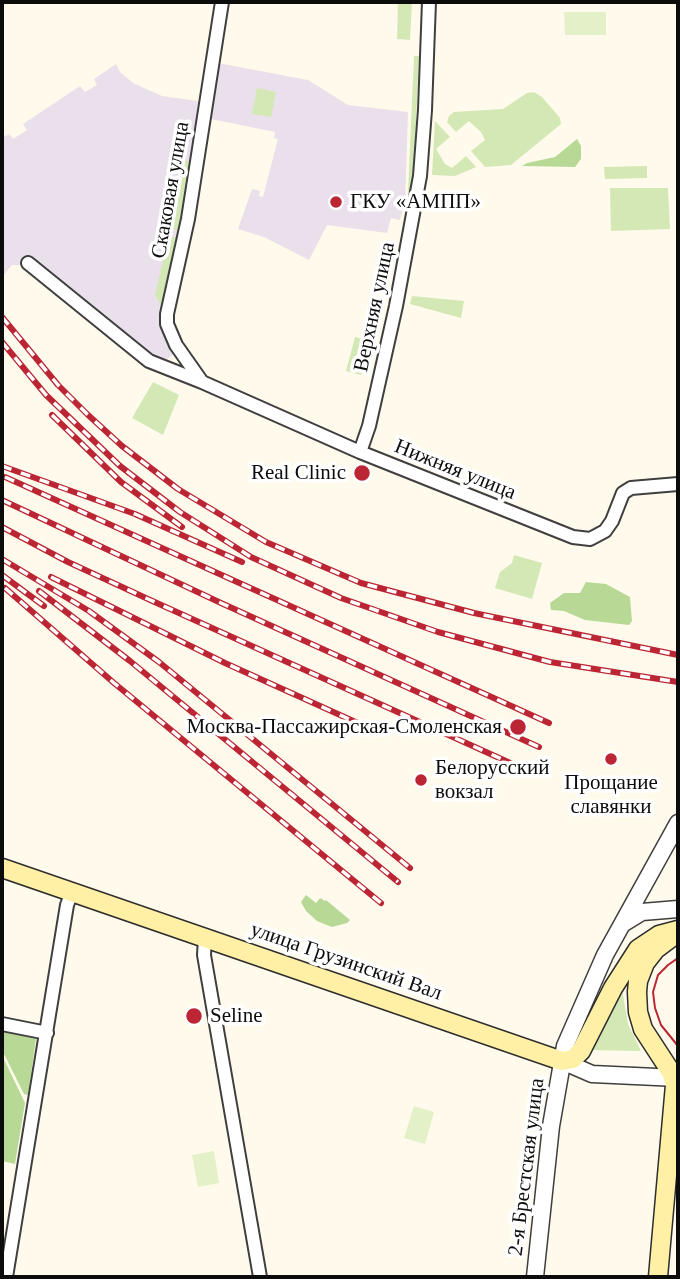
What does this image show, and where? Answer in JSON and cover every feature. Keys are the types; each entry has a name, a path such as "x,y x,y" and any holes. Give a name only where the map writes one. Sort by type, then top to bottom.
{"main road":[{"name":"улица Грузинский Вал","path":"2,868 562,1061"},
{"path":"562,1061 573,1059 581,1051 613,988 638,949 659,935 678,932"},
{"path":"658,1277 676,1078 652,1045 639,1017 638,981 648,958 678,932"}],"street":[{"name":"Скаковая улица","path":"201,379 176,345 167,324 167,314 188,219 222,2"},
{"name":"Верхняя улица","path":"360,452 369,426 396,306 420,176 429,2"},
{"name":"Нижняя улица","path":"28,263 149,361 201,379 360,452 535,523 583,539 597,536 609,526 623,494 631,488 678,484"},
{"name":"2-я Брестская улица","path":"535,1277 551,1126 568,1038 618,931 678,823"},
{"path":"6,1277 67,905 72,892"},
{"path":"618,931 642,912 678,909"},
{"path":"205,938 204,955 260,1277"},
{"path":"2,1024 47,1033"},
{"name":"улица Грузинский Вал","path":"562,1061 592,1074 676,1078"}],"shaded area":[{"path":"218,63 308,80 348,105 408,112 405,202 400,220 391,218 387,233 327,225 309,260 264,237 238,229 252,189 260,191 259,196 263,197 278,139 274,138 275,132 211,119"},
{"path":"116,64 120,72 133,83 162,96 198,101 192,166 179,241 162,313 165,337 174,354 152,370 26,265 12,265 2,277 2,138 9,134 13,139 27,130 23,124 80,86 85,92 97,85 94,79"}],"green space":[{"path":"398,2 412,2 410,40 397,39"},
{"path":"564,12 606,12 606,35 565,35"},
{"path":"414,56 419,56 411,194 408,192"},
{"path":"257,88 276,92 271,117 252,114"},
{"path":"534,92 542,97 560,118 561,124 511,165 485,167 471,151 485,140 481,132 469,121 456,132 447,122 454,112 503,109 527,93"},
{"path":"435,121 450,137 436,149 445,164 452,168 466,156 476,167 455,176 432,175"},
{"path":"577,139 581,146 581,159 575,167 522,166 555,157"},
{"path":"187,160 191,164 181,229 177,231 172,228"},
{"path":"647,166 647,178 605,179 604,167"},
{"path":"610,188 668,188 670,229 611,231"},
{"path":"171,237 176,237 179,241 163,303 160,304 155,295"},
{"path":"412,296 464,301 461,318 410,304"},
{"path":"355,337 370,341 361,375 346,371"},
{"path":"153,382 179,395 163,435 132,418"},
{"path":"514,555 542,563 532,599 495,588 500,572 512,563"},
{"path":"586,582 606,584 630,597 632,621 629,625 585,620 564,611 551,610 550,603 564,593 580,593"},
{"path":"306,895 316,903 320,898 326,900 350,920 332,927 317,921 301,902"},
{"path":"622,989 628,1024 641,1051 591,1050"},
{"path":"2,1031 36,1039 28,1095 24,1094 2,1050"},
{"path":"2,1055 25,1103 15,1164 2,1161"},
{"path":"414,1106 434,1112 425,1144 404,1138"},
{"path":"214,1151 219,1183 198,1187 192,1155"}],"tram line":[{"path":"678,958 658,975 653,992 661,1025 678,1046"}],"railway":[{"path":"2,317 58,385 122,446 178,489 266,542 361,583 474,613 678,655"},
{"path":"2,342 46,395 120,466 180,512 251,557 341,598 438,632 550,662 678,682"},
{"path":"52,415 121,482 182,527"},
{"path":"2,466 135,514 242,562"},
{"path":"5,477 549,723"},
{"path":"2,500 539,747"},
{"path":"2,527 68,562 528,771"},
{"path":"2,559 89,611 159,662 410,868"},
{"path":"2,575 44,606"},
{"path":"51,577 225,663 371,729"},
{"path":"5,588 114,683 381,903"},
{"path":"39,591 130,661 398,882"}],"place":[{"name":"ГКУ «АМПП»","path":"336,202"},
{"name":"Real Clinic","path":"362,473"},
{"name":"Москва-Пассажирская-Смоленская","path":"518,727"},
{"name":"Прощание славянки","path":"611,759"},
{"name":"Белорусский вокзал","path":"421,780"},
{"name":"Seline","path":"194,1016"}]}
